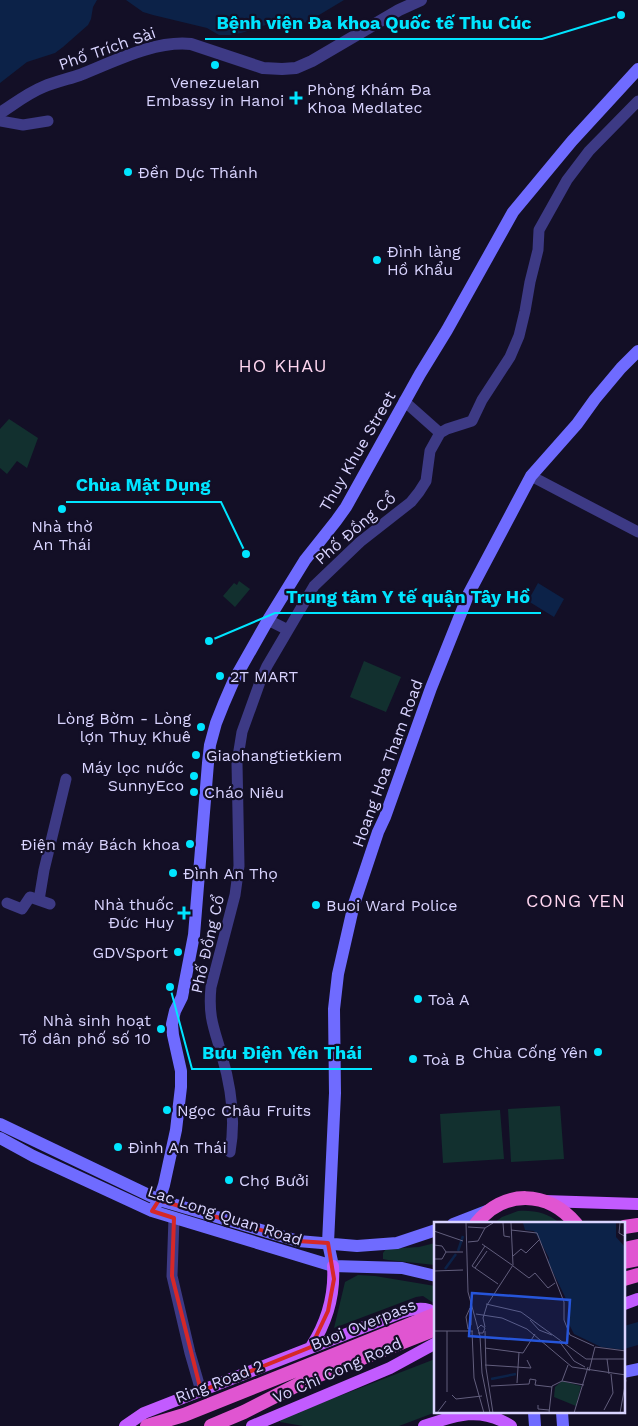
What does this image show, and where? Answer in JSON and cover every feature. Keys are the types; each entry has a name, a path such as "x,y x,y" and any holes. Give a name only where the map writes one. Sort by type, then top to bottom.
{"highway":[{"path":"478,1222 488,1210 501,1203 515,1199 530,1198 557,1206 574,1222"},
{"name":"Buoi Overpass","path":"306,1373 434,1315"},
{"name":"Buoi Overpass","path":"306,1373 434,1330"},
{"path":"211,1426 244,1412 306,1373"},
{"name":"Ring Road 2","path":"147,1426 306,1373"}],"main road":[{"name":"Thuy Khue Street","path":"152,1211 159,1200 166,1177 176,1130 181,1071 172,1024 175,1011 182,997 194,935 210,745 224,703 234,680 305,560 346,507 404,401 447,330 513,212 572,141 638,69"},
{"name":"Hoang Hoa Tham Road","path":"333,1266 328,1243 335,1093 334,1009 340,964 354,904 378,832 431,688 469,593 530,476 577,424 621,368 638,351"},
{"name":"Lac Long Quan Road","path":"0,1124 159,1200 298,1241 357,1246 397,1243 434,1231"},
{"name":"Lac Long Quan Road","path":"0,1138 41,1160 152,1211 174,1218 333,1266 402,1268 434,1276"},
{"path":"544,1201 638,1204"},
{"path":"458,1222 488,1210"},
{"path":"311,1347 320,1332 328,1312 333,1290 333,1266"},
{"path":"626,1303 638,1299"},
{"name":"Vo Chi Cong Road","path":"125,1426 144,1413 400,1313 417,1308 429,1310 434,1318"},
{"name":"Vo Chi Cong Road","path":"253,1426 390,1368 434,1341"},
{"path":"424,1426 448,1418 473,1414 499,1419 511,1426"}],"street":[{"name":"Phố Trích Sài","path":"0,113 43,86 71,78 149,48 168,44 191,44 263,68 296,68 312,61 399,10 421,0"},
{"path":"404,401 440,432 472,421 482,400 510,357 519,336 538,250 539,230 567,180 589,151 638,101"},
{"path":"0,121 23,125 48,121"},
{"name":"Phố Đồng Cổ","path":"230,1152 233,1114 231,1094 211,1019 210,1002 239,866 237,763 242,732 267,666 314,586 360,542 411,502 426,481 430,451 440,432"},
{"path":"530,476 638,532"},
{"path":"268,620 288,630"},
{"path":"7,903 22,909 30,897 44,902 44,870 66,779"},
{"path":"174,1218 172,1276 201,1391"}],"highlighted area":[{"path":"159,1200 298,1241 328,1243 334,1279 328,1311 311,1347 201,1391 172,1276 174,1218 152,1211"}],"green space":[{"path":"9,419 38,438 27,468 17,461 7,474 0,468 0,429"},
{"path":"239,581 250,589 235,607 223,596 234,583 237,585"},
{"path":"364,661 401,677 386,712 350,697"},
{"path":"560,1106 564,1159 511,1162 508,1109"},
{"path":"500,1110 504,1159 443,1163 440,1114"},
{"path":"518,1211 530,1211 540,1213 558,1222 495,1222 502,1217"},
{"path":"434,1243 434,1265 383,1259 383,1253 386,1249 419,1247"},
{"path":"358,1275 434,1286 434,1303 423,1296 416,1297 334,1328 345,1282"},
{"path":"434,1359 434,1413 399,1426 303,1426 280,1422 280,1419"}],"water":[{"path":"0,0 97,0 88,25 63,47 55,53 27,62 0,83"},
{"path":"126,0 344,0 299,25 269,24 241,33 219,35 207,28 143,12"},
{"path":"538,583 564,599 554,617 528,601"},
{"path":"638,1322 638,1345 626,1348 626,1325"}],"place":[{"name":"Bệnh viện Đa khoa Quốc tế Thu Cúc","path":"621,15"},
{"name":"Venezuelan Embassy in Hanoi","path":"215,65"},
{"name":"Phòng Khám Đa Khoa Medlatec","path":"296,98"},
{"name":"Đền Dực Thánh","path":"128,172"},
{"name":"Đình làng Hồ Khẩu","path":"377,260"},
{"name":"Nhà thờ An Thái","path":"62,509"},
{"name":"Chùa Mật Dụng","path":"246,554"},
{"name":"Trung tâm Y tế quận Tây Hồ","path":"209,641"},
{"name":"2T MART","path":"220,676"},
{"name":"Lòng Bờm - Lòng lợn Thuỵ Khuê","path":"201,727"},
{"name":"Giaohangtietkiem","path":"196,755"},
{"name":"Máy lọc nước SunnyEco","path":"194,776"},
{"name":"Cháo Niêu","path":"194,792"},
{"name":"Điện máy Bách khoa","path":"190,844"},
{"name":"Đình An Thọ","path":"173,873"},
{"name":"Buoi Ward Police","path":"316,905"},
{"name":"Nhà thuốc Đức Huy","path":"184,913"},
{"name":"GDVSport","path":"178,952"},
{"name":"Bưu Điện Yên Thái","path":"170,987"},
{"name":"Toà A","path":"418,999"},
{"name":"Nhà sinh hoạt Tổ dân phố số 10","path":"161,1029"},
{"name":"Chùa Cống Yên","path":"598,1052"},
{"name":"Toà B","path":"413,1059"},
{"name":"Ngọc Châu Fruits","path":"167,1110"},
{"name":"Đình An Thái","path":"118,1147"},
{"name":"Chợ Bưởi","path":"229,1180"}],"district":[{"name":"HO KHAU","path":"283,366"},
{"name":"CONG YEN","path":"576,901"}]}
